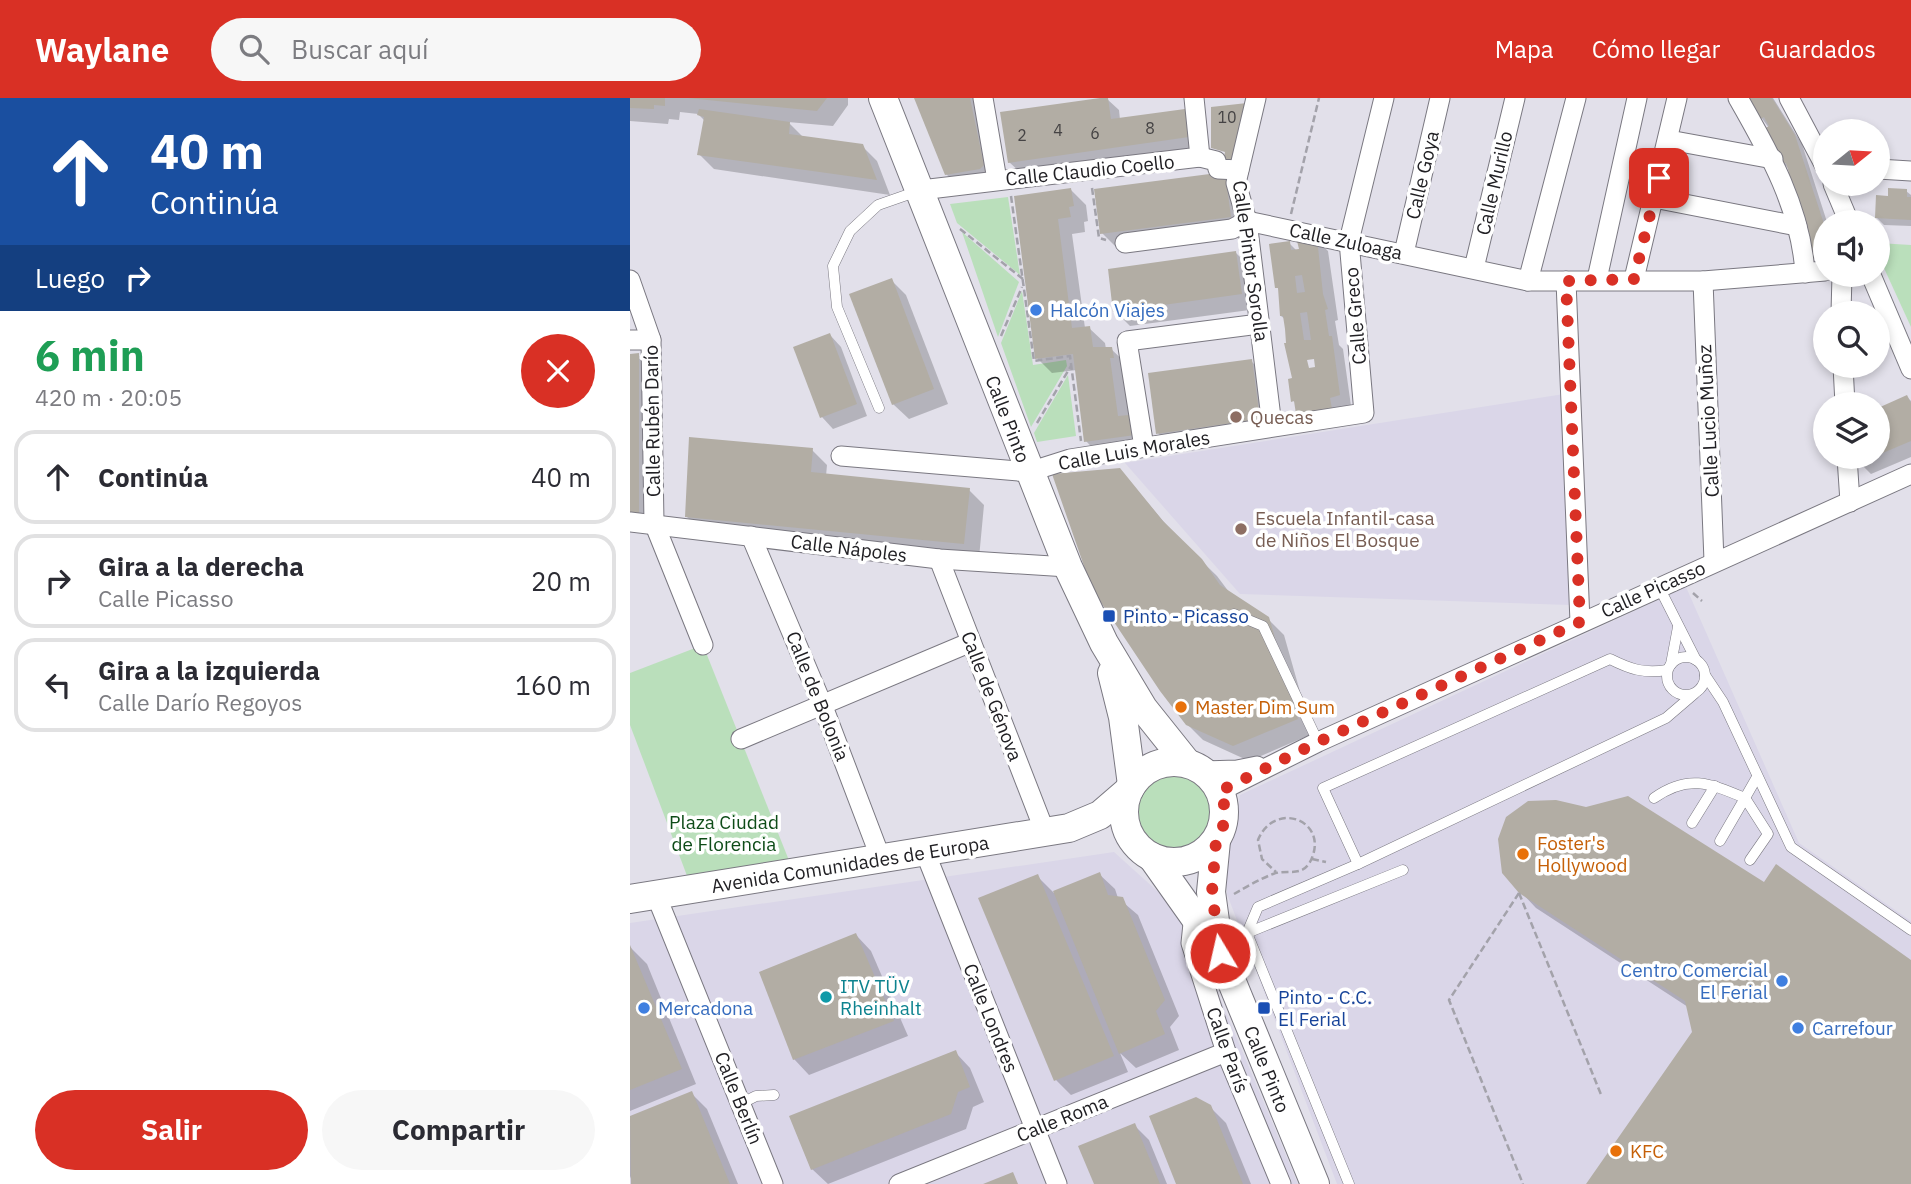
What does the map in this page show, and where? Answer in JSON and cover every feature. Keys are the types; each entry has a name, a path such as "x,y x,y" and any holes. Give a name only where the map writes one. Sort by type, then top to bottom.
{"main road":[{"name":"Calle Pinto","path":"883,98 1029,472 1068,567 1104,643 1143,708 1204,775"},
{"name":"Calle Pinto","path":"1104,643 1123,717 1130,788"},
{"path":"1203,909 1225,808 1204,775 1171,762 1156,765 1142,773 1130,788 1124,813 1126,828 1147,854 1173,863 1189,861 1204,853 1216,841"},
{"name":"Avenida Comunidades de Europa","path":"643,897 1057,830 1100,815 1130,788"},
{"name":"Avenida Comunidades de Europa","path":"1057,830 1105,833 1147,854"},
{"name":"Calle Pinto","path":"1147,854 1203,909 1315,1184"}],"street":[{"path":"983,98 1003,180"},
{"name":"Calle Claudio Coello","path":"921,190 1200,158 1194,98"},
{"name":"Calle Pintor Sorolla","path":"1256,98 1236,183 1247,221 1272,426"},
{"name":"Calle Greco","path":"1364,413 1349,241 1384,98"},
{"name":"Calle Goya","path":"1404,253 1440,98"},
{"name":"Calle Murillo","path":"1474,268 1515,98"},
{"path":"1528,281 1576,98"},
{"path":"1597,279 1637,98"},
{"path":"1634,279 1677,98"},
{"path":"1738,98 1773,159 1803,244 1805,273"},
{"path":"1789,98 1813,143"},
{"path":"1669,140 1773,159"},
{"path":"1200,158 1216,161 1219,169 1239,170"},
{"path":"1890,170 1911,171"},
{"path":"1654,198 1797,226"},
{"name":"Calle Zuloaga","path":"1125,243 1232,229 1247,221 1528,281 1703,281 1813,272"},
{"name":"Calle Rubén Darío","path":"630,280 651,340 654,523"},
{"path":"1566,281 1580,622"},
{"name":"Calle Lucio Muñoz","path":"1703,281 1714,561"},
{"path":"1876,287 1911,369"},
{"path":"1143,447 1127,341 1259,324"},
{"path":"630,340 651,340"},
{"name":"Calle Luis Morales","path":"1029,472 1083,456 1364,413"},
{"path":"841,456 1029,472"},
{"path":"1848,469 1850,502"},
{"name":"Calle Picasso","path":"1204,775 1282,760 1714,561 1911,474"},
{"name":"Calle Nápoles","path":"630,522 939,559 1068,567"},
{"path":"654,523 703,645"},
{"name":"Calle de Bolonia","path":"751,536 822,704 881,859"},
{"name":"Calle de Génova","path":"939,559 971,642 1057,830"},
{"path":"741,739 971,642"},
{"name":"Calle Picasso","path":"1204,775 1282,760"},
{"name":"Calle Londres","path":"925,852 1057,1184"},
{"name":"Calle Berlín","path":"643,897 742,1102 773,1184"},
{"name":"Calle París","path":"1203,909 1191,943 1226,1052 1281,1184"},
{"name":"Calle Roma","path":"899,1184 1226,1052"}],"lane":[{"path":"879,408 837,307 833,266 850,231 878,205 921,190"},
{"path":"1659,587 1696,660 1723,702 1791,847 1911,930"},
{"path":"1234,614 1263,626 1318,742"},
{"path":"1678,627 1668,683 1675,693 1696,692 1723,702"},
{"path":"1358,864 1323,788 1610,659 1631,670 1650,673 1669,667 1680,658 1696,660"},
{"path":"1349,1184 1248,933 1258,907 1358,864 1666,718 1696,692 1706,675"},
{"path":"1720,841 1757,777"},
{"path":"1654,798 1671,786 1696,782 1745,798 1768,834 1750,860"},
{"path":"1692,823 1715,786"},
{"path":"1248,933 1403,870"},
{"path":"742,1102 756,1096 774,1095"}],"path":[{"path":"1287,229 1319,98"},
{"path":"1090,170 1099,239 1106,237 1107,246 1125,243"},
{"path":"1003,180 1023,282 1034,361 1070,356 1083,456"},
{"path":"939,236 959,228 1023,282"},
{"path":"981,348 999,341 1023,282"},
{"path":"1016,438 1031,432 1071,366"},
{"path":"1203,909 1276,872 1292,874 1312,859 1314,840 1311,831 1296,819 1277,819 1268,824 1258,840 1262,859 1276,872"},
{"path":"1522,1184 1449,1000 1519,892 1602,1097"}],"shaded area":[{"path":"1564,394 1570,605 1240,594 1125,463"},
{"path":"1686,587 1799,843 1911,921 1911,1184 1337,1184 1227,894 1226,848 1235,830 1240,795"},
{"path":"1114,852 1186,917 1298,1184 630,1184 630,923"}],"green space":[{"path":"1008,197 1020,275 957,223 950,204"},
{"path":"962,232 1019,282 998,337"},
{"path":"1890,244 1911,245 1911,327 1890,281"},
{"path":"1022,291 1033,365 1066,360 1067,366 1031,427 1001,343"},
{"path":"1068,375 1076,436 1037,442 1034,433"},
{"name":"Plaza Ciudad de Florencia","path":"703,645 794,873 692,889 630,725 630,673"},
{"path":"1173,772 1187,775 1200,783 1208,796 1211,810 1208,824 1200,837 1187,845 1173,848 1159,845 1146,837 1138,824 1135,810 1138,796 1146,783 1159,775"}],"building":[{"path":"630,98 665,98 665,106 654,105 654,109 630,108"},
{"path":"688,98 827,98 817,111"},
{"path":"914,98 970,98 984,165 980,169 945,175"},
{"path":"1108,98 1111,119 1185,109 1189,137 1008,163 1000,112"},
{"path":"1745,98 1772,98 1795,135 1819,210 1813,210 1813,259 1784,174 1789,173 1786,163 1781,164 1764,129 1769,126 1764,117 1759,120"},
{"path":"1247,103 1231,167 1222,166 1225,152 1211,148 1211,107"},
{"path":"699,109 790,122 789,134 863,144 877,180 697,155 704,117 697,115"},
{"path":"1225,172 1231,217 1100,234 1094,189"},
{"path":"1071,188 1074,206 1069,207 1071,217 1058,219 1072,328 1090,326 1093,347 1112,347 1114,358 1110,358 1118,416 1129,415 1135,435 1084,442 1073,354 1035,359 1014,196"},
{"path":"1890,188 1907,189 1907,197 1911,197 1911,220 1890,219 1890,210 1875,210 1876,196 1890,196"},
{"path":"1317,238 1323,294 1328,309 1325,310 1329,336 1332,336 1340,395 1330,398 1332,409 1296,414 1294,401 1291,402 1288,379 1292,378 1269,244 1290,241 1291,250 1299,249 1297,241","holes":["1302,275 1305,292 1297,293 1295,276","1307,312 1311,340 1304,340 1300,313","1314,359 1315,367 1309,368 1307,360"]},
{"path":"1236,251 1242,294 1113,312 1108,269"},
{"path":"892,278 934,389 892,405 849,294"},
{"path":"830,333 857,404 820,418 793,347"},
{"path":"639,353 639,516 630,516 630,354"},
{"path":"1252,359 1260,419 1156,434 1148,373"},
{"path":"1907,395 1911,403 1911,441 1890,450 1890,403"},
{"path":"689,437 813,448 811,472 970,488 964,544 685,517"},
{"path":"1120,468 1163,521 1202,559 1220,585 1269,617 1298,719 1233,746 1186,725 1160,691 1092,589 1052,474"},
{"name":"Centro Comercial El Ferial","path":"1628,796 1764,882 1776,864 1911,960 1911,1184 1586,1184 1692,1032 1685,1001 1519,893 1502,873 1498,839 1506,817 1528,801 1556,800 1586,807"},
{"path":"1100,872 1108,895 1123,897 1165,1000 1156,1011 1165,1034 1119,1054 1053,891"},
{"path":"1038,874 1114,1056 1054,1081 978,898"},
{"name":"ITV TÜV Rheinhalt","path":"856,933 894,1021 793,1060 759,972"},
{"name":"Mercadona","path":"630,945 682,1069 630,1090"},
{"path":"956,1050 970,1087 958,1092 951,1114 811,1170 789,1116"},
{"path":"692,1091 730,1184 631,1184 630,1116"},
{"path":"1196,1097 1211,1105 1243,1184 1176,1184 1149,1116"},
{"path":"1135,1123 1160,1184 1094,1184 1078,1146"},
{"path":"1013,1172 1018,1184 983,1184"}],"place":[{"name":"Halcón Viajes","path":"1036,310"},
{"name":"Quecas","path":"1236,417"},
{"name":"Escuela Infantil-casa de Niños El Bosque","path":"1241,529"},
{"name":"Pinto - Picasso","path":"1109,616"},
{"name":"Master Dim Sum","path":"1181,707"},
{"name":"Foster's Hollywood","path":"1523,854"},
{"name":"Centro Comercial El Ferial","path":"1782,981"},
{"name":"ITV TÜV Rheinhalt","path":"826,997"},
{"name":"Mercadona","path":"644,1008"},
{"name":"Pinto - C.C. El Ferial","path":"1264,1008"},
{"name":"Carrefour","path":"1798,1028"},
{"name":"KFC","path":"1616,1151"}],"route":[{"path":"1220,953 1212,905 1216,841 1223,826 1225,808 1220,791 1318,742 1580,622 1566,281 1634,279 1659,178"}]}
